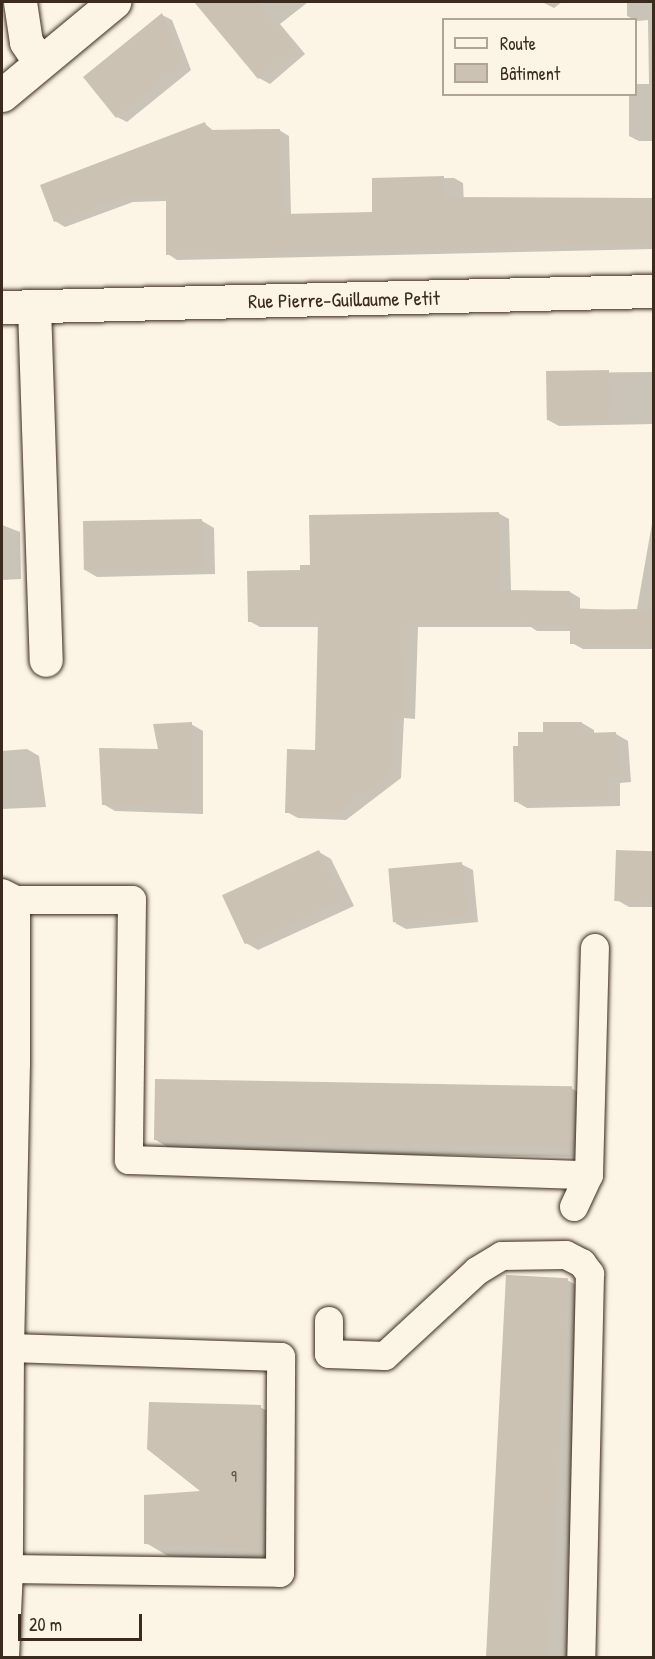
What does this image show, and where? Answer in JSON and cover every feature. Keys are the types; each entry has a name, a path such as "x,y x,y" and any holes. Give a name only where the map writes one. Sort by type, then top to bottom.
{"street":[{"path":"20,2 26,42 40,63"},
{"path":"2,95 114,2"},
{"name":"Rue Pierre-Guillaume Petit","path":"2,308 654,291"},
{"path":"34,307 46,660"},
{"path":"5,1658 6,898 132,900 129,1160 589,1175"},
{"path":"574,1207 589,1175 595,948"},
{"path":"329,1321 329,1354 385,1356 477,1271 502,1256 566,1255 582,1263 590,1274 581,1658"},
{"path":"5,1569 280,1573 281,1357 7,1358"}],"building":[{"path":"194,2 257,2 295,48 258,79"},
{"path":"162,13 182,64 116,118 83,77"},
{"path":"205,122 208,130 280,129 282,214 372,212 372,178 444,176 444,197 654,198 654,244 166,255 166,196 123,197 54,222 40,185"},
{"path":"609,370 610,419 547,420 546,371"},
{"path":"499,512 500,590 570,591 570,608 654,612 654,644 570,644 570,626 525,626 525,622 407,622 405,713 393,713 391,772 335,814 285,813 287,749 315,750 318,622 248,622 247,571 300,570 300,565 310,565 309,515"},
{"path":"202,519 203,568 84,570 83,521"},
{"path":"192,722 192,807 102,805 99,748 158,749 153,724"},
{"path":"543,722 582,722 582,733 616,732 620,776 608,777 608,800 514,802 513,746 518,746 518,732 543,732"},
{"path":"319,850 342,899 245,944 222,895"},
{"path":"616,850 654,851 652,902 614,901"},
{"path":"462,862 467,916 393,922 388,868"},
{"path":"155,1079 572,1086 571,1147 154,1140"},
{"path":"506,1275 568,1278 548,1658 486,1657"},
{"path":"149,1402 261,1405 259,1550 144,1544 144,1495 200,1491 147,1449"}]}
